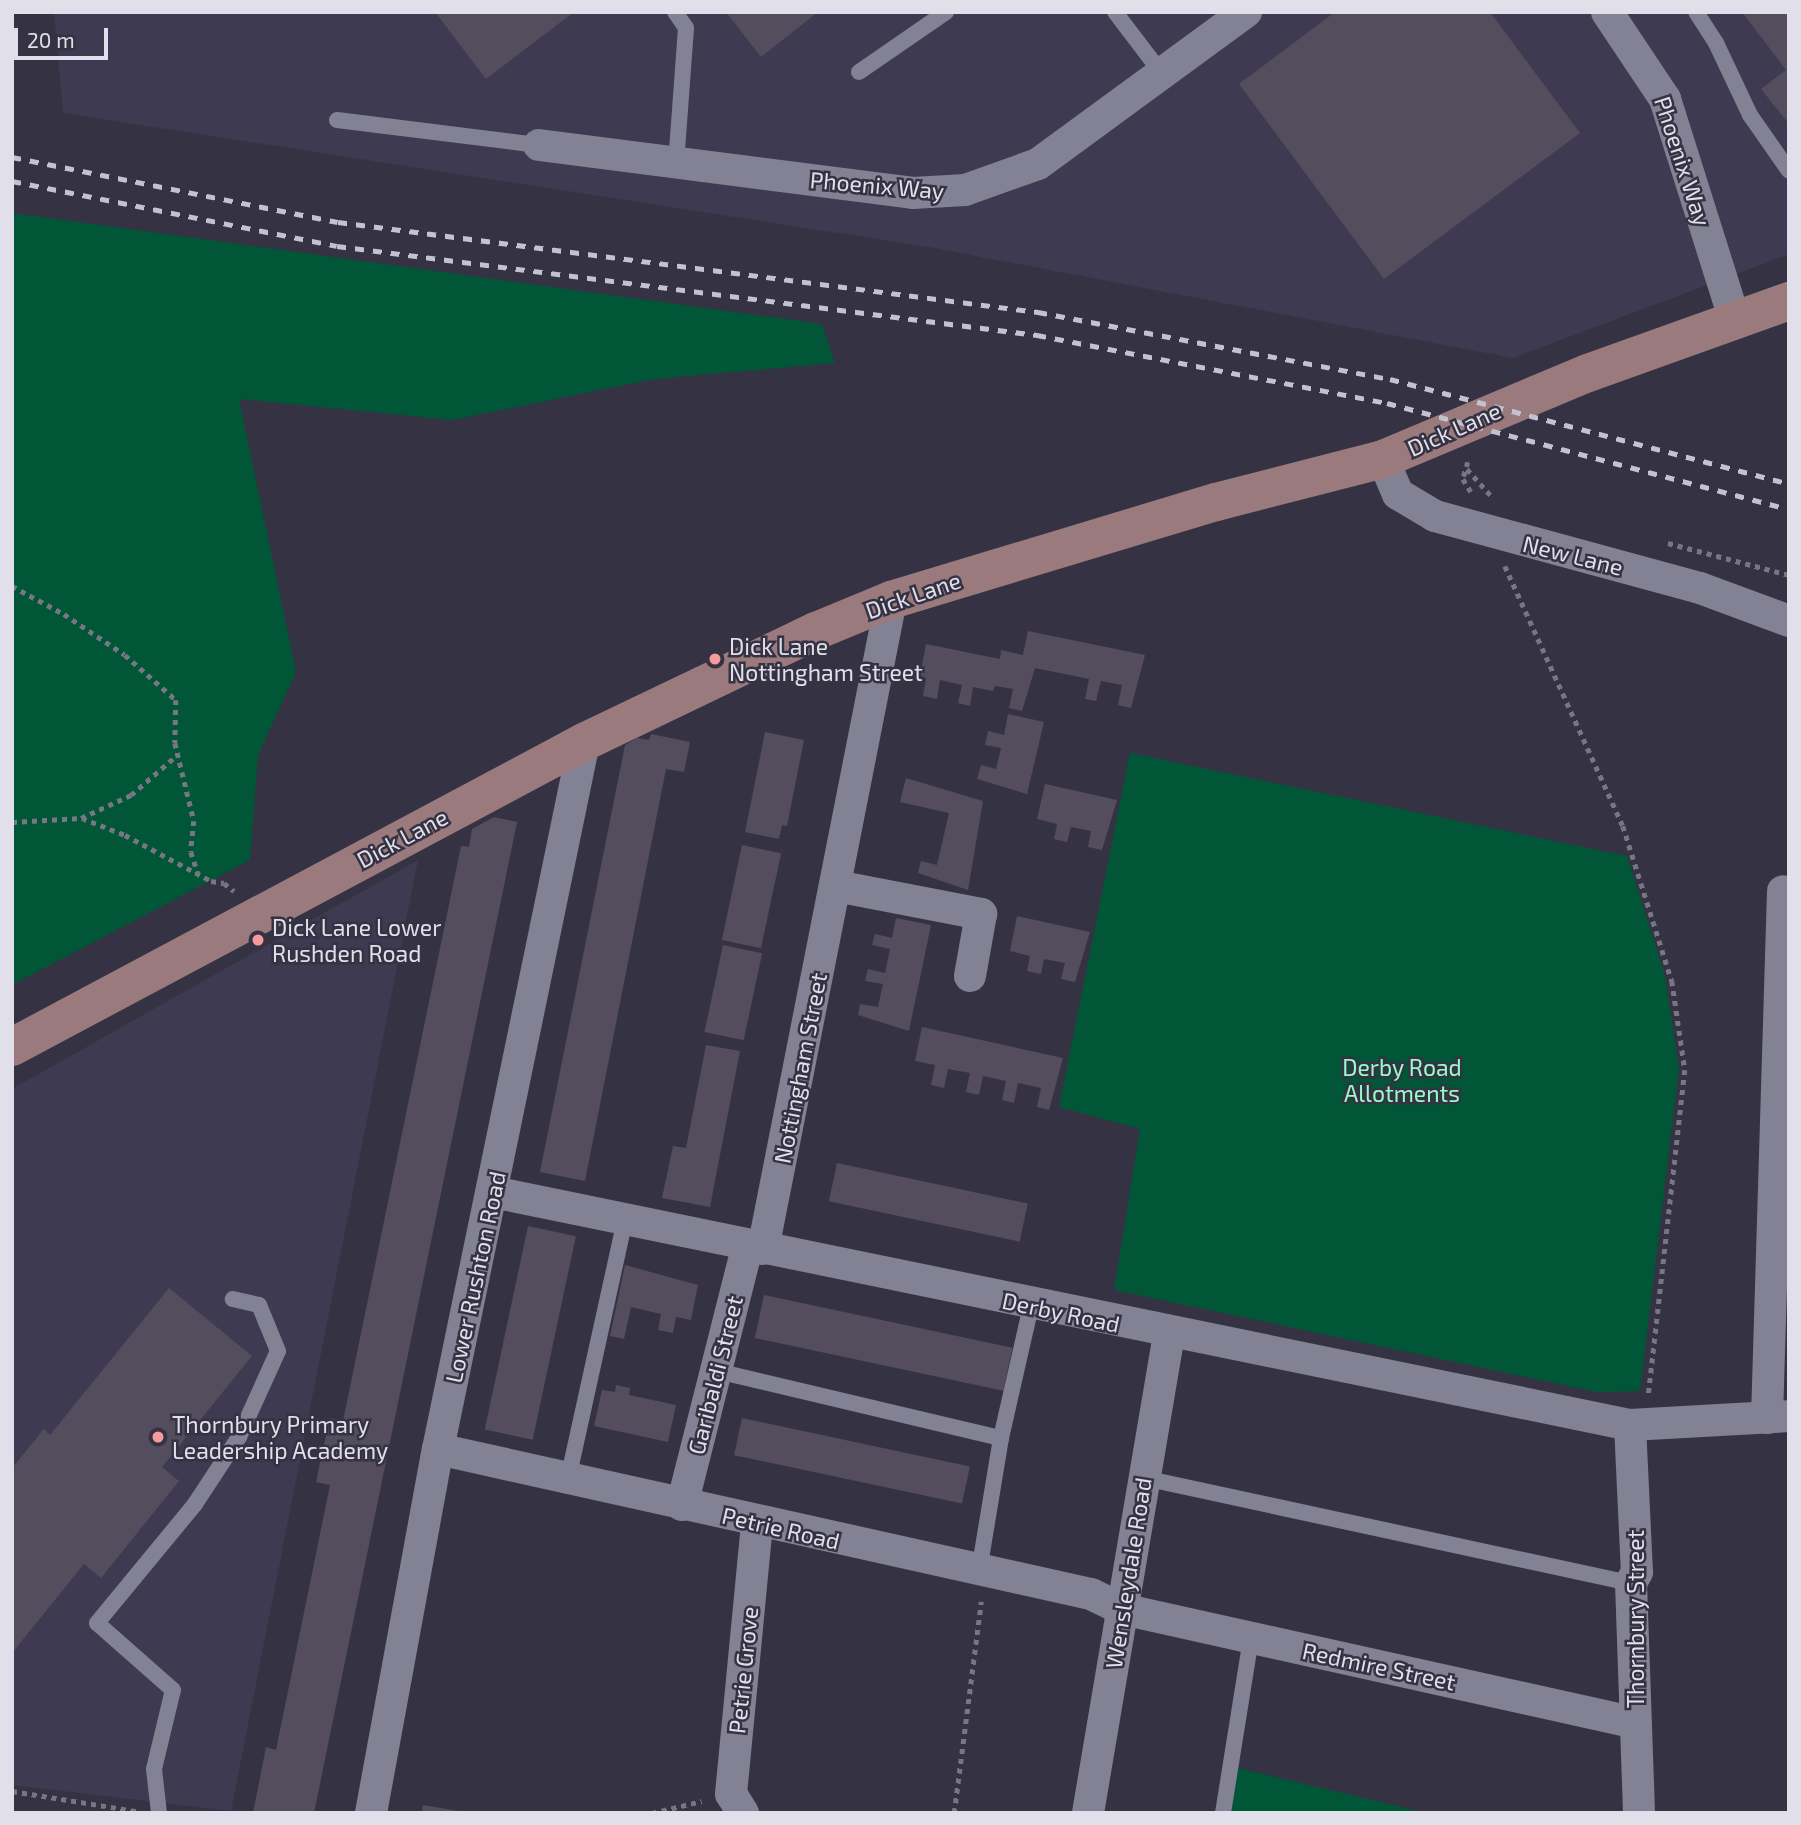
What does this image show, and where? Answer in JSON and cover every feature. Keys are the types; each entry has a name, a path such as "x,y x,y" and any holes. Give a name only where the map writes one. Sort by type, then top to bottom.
{"street":[{"name":"Phoenix Way","path":"539,145 913,193 965,190 1038,164 1246,12"},
{"name":"Phoenix Way","path":"1608,12 1665,99 1735,321"},
{"name":"Dick Lane","path":"12,1047 584,742 816,631 891,600 1216,502 1383,459 1588,373 1789,301"},
{"name":"New Lane","path":"1383,459 1398,494 1435,516 1490,534 1700,588 1789,621"},
{"name":"Nottingham Street","path":"755,1247 836,887 891,600"},
{"name":"Lower Rushton Road","path":"371,1813 438,1449 584,742"},
{"path":"836,887 981,914 970,976"},
{"path":"1778,1417 1786,892"},
{"name":"Derby Road","path":"493,1192 1031,1306 1638,1425 1778,1417"},
{"name":"Garibaldi Street","path":"682,1505 717,1371 755,1247"},
{"name":"Wensleydale Road","path":"1088,1813 1169,1334"},
{"name":"Thornbury Street","path":"1638,1425 1637,1572 1631,1583 1639,1813"},
{"name":"Petrie Road","path":"438,1449 757,1523 1091,1594 1122,1609"},
{"name":"Petrie Grove","path":"737,1803 757,1523"},
{"name":"Redmire Street","path":"1122,1609 1636,1723"}],"lane":[{"path":"675,12 686,28 676,163"},
{"path":"859,72 946,12"},
{"path":"1115,12 1163,75"},
{"path":"1696,12 1716,43 1750,115 1789,171"},
{"path":"337,120 539,145"},
{"path":"568,1479 625,1220"},
{"path":"159,1813 154,1769 173,1690 97,1623 195,1504 239,1437 278,1351 259,1305 233,1299"},
{"path":"982,1572 1001,1438 1031,1306"},
{"path":"717,1371 1001,1438"},
{"path":"1144,1478 1631,1583"},
{"path":"1223,1813 1251,1638"}],"path":[{"path":"1466,468 1479,488 1495,500"},
{"path":"1490,534 1623,826 1672,981 1685,1070 1638,1425"},
{"path":"1662,542 1789,575"},
{"path":"12,586 64,614 125,655 176,700 177,754 194,821 191,852 198,873"},
{"path":"12,822 81,818 131,795 177,754"},
{"path":"81,818 234,891"},
{"path":"954,1813 982,1572"},
{"path":"12,1791 146,1813"},
{"path":"652,1813 737,1803"}],"shaded area":[{"path":"54,12 1789,12 1789,254 1513,358 929,247 63,113"},
{"name":"Thornbury Primary Leadership Academy","path":"418,860 231,1811 12,1785 12,1089"}],"green space":[{"path":"12,213 822,324 835,363 654,379 452,420 239,399 296,672 258,755 250,860 12,985"},
{"name":"Derby Road Allotments","path":"1130,753 1627,856 1665,976 1679,1068 1640,1391 1597,1392 1114,1290 1140,1129 1059,1107"},
{"path":"1238,1768 1426,1813 1231,1813"}],"building":[{"path":"435,12 574,12 486,79"},
{"path":"726,12 818,12 761,57"},
{"path":"1335,12 1490,12 1580,133 1384,279 1239,84"},
{"path":"1742,12 1789,12 1789,124 1761,89 1786,70"},
{"path":"1028,631 1145,655 1131,708 1118,705 1122,685 1101,681 1096,701 1085,699 1089,679 1035,668 1022,711 1009,708 1013,689 995,686 993,691 973,687 970,706 958,703 962,685 940,680 937,699 923,696 926,678 920,676 926,644 1000,659 1001,650 1023,655"},
{"path":"1008,714 1044,722 1027,794 977,779 981,765 996,769 1001,748 985,745 988,731 1004,735"},
{"path":"765,732 804,740 787,826 782,825 779,839 745,832"},
{"path":"651,734 690,742 684,772 666,769 585,1181 540,1172 625,745 637,738 649,740"},
{"path":"906,778 983,801 968,890 918,873 921,861 937,865 949,813 900,802"},
{"path":"1045,784 1117,800 1102,850 1088,847 1091,831 1071,827 1067,842 1054,839 1057,824 1037,819"},
{"path":"494,817 517,822 314,1813 253,1813 266,1747 276,1750 330,1485 316,1482 330,1418 343,1421 461,846 469,847 472,829"},
{"path":"742,845 781,853 761,948 722,940"},
{"path":"1017,916 1090,932 1075,982 1061,979 1065,963 1044,959 1041,974 1027,971 1030,956 1010,951"},
{"path":"896,918 931,925 909,1031 858,1015 860,1004 878,1007 883,984 865,981 868,969 885,973 890,949 872,945 875,934 892,938"},
{"path":"723,945 762,953 744,1040 704,1032"},
{"path":"922,1027 1063,1058 1049,1110 1037,1107 1041,1088 1018,1083 1014,1103 1002,1100 1006,1081 983,1076 979,1095 966,1092 970,1073 948,1069 944,1088 931,1085 935,1065 915,1061"},
{"path":"706,1045 740,1051 710,1207 662,1198 673,1146 686,1148"},
{"path":"837,1163 1028,1204 1020,1242 829,1201"},
{"path":"528,1226 576,1236 533,1440 485,1429"},
{"path":"625,1265 698,1285 691,1320 676,1317 673,1333 658,1330 661,1314 631,1307 624,1339 610,1336"},
{"path":"169,1288 252,1356 162,1467 179,1481 101,1578 84,1564 12,1653 12,1468 44,1429 50,1435"},
{"path":"764,1295 1012,1348 1003,1391 755,1338"},
{"path":"616,1385 630,1388 629,1395 676,1405 668,1442 594,1426 602,1390 615,1392"},
{"path":"742,1418 970,1466 962,1504 734,1455"},
{"path":"423,1805 459,1811 459,1813 422,1813"}],"railway":[{"path":"12,157 338,222 1038,312 1390,379 1789,484"},
{"path":"12,181 337,246 1037,335 1387,403 1789,509"}],"place":[{"name":"Dick Lane Nottingham Street","path":"715,659"},
{"name":"Dick Lane Lower Rushden Road","path":"258,940"},
{"name":"Thornbury Primary Leadership Academy","path":"158,1437"}]}
